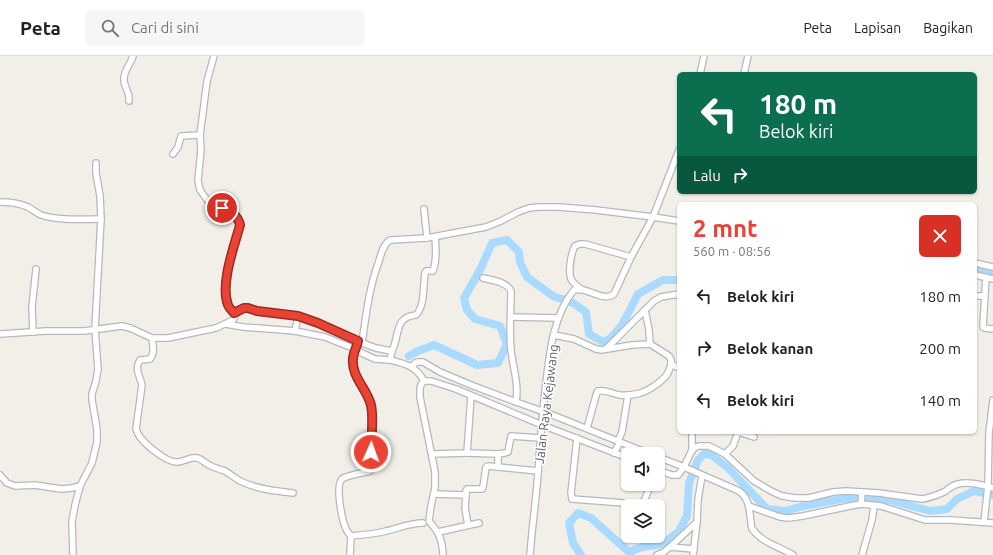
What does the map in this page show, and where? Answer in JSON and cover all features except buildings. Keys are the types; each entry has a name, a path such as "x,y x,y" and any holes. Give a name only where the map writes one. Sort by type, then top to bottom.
{"street":[{"path":"129,101 130,95 125,86 124,75 133,56"},
{"path":"0,334 84,331 122,326 152,338 168,338 216,328 234,320 235,312 229,306 226,285 228,270 240,225 239,221 230,211 208,201 200,190 198,180 201,150 200,135 207,81 214,56"},
{"path":"700,72 704,56"},
{"path":"744,72 748,56"},
{"path":"173,154 178,147 181,136 200,135"},
{"path":"631,257 585,244 580,244 575,246 572,255 570,272 571,279 580,288 603,297 614,294 631,257 653,217 677,155"},
{"path":"73,555 72,522 75,505 80,486 92,463 97,442 97,429 92,400 98,369 95,329 101,219 96,163"},
{"path":"0,202 21,204 40,214 52,217 101,219"},
{"path":"350,555 351,536 342,519 340,506 340,485 342,479 346,477 370,470 372,414 368,398 355,374 352,361 358,345 373,277 387,242 393,239 435,237 486,227 529,208 559,207 653,217 677,222"},
{"path":"424,209 427,237"},
{"path":"390,360 401,322 406,317 419,313 423,296 425,273 434,269 436,257 435,237"},
{"path":"977,263 993,267"},
{"path":"33,332 32,307 36,268"},
{"path":"977,275 993,279"},
{"path":"986,277 983,328 993,329"},
{"path":"483,278 500,283 510,288 511,291 510,342 516,377 516,402"},
{"name":"Jalan Raya Kejawang","path":"530,555 548,365 558,318 571,293 580,288"},
{"path":"607,348 654,301 661,297 677,294"},
{"path":"977,296 984,296"},
{"path":"235,312 248,308 262,312 298,317 318,323 358,345 364,354 375,359 390,360 412,367 418,371 424,381"},
{"path":"645,310 650,344"},
{"path":"296,329 298,317"},
{"path":"511,317 558,318"},
{"path":"226,324 243,327 296,329 358,345 392,350"},
{"path":"554,335 574,339 596,349 604,350 607,348 650,344 669,356 671,360 669,372 665,377 651,388 640,394 628,395 602,390 598,391 587,428"},
{"path":"152,338 154,351 153,355 150,359 140,360 138,364 138,376 142,382 142,385 136,428 137,433 146,444 160,455 175,463 198,458 210,465 224,470 250,485 275,491 293,493"},
{"path":"412,367 417,362 423,362 440,372 478,388 587,428 632,447"},
{"path":"671,364 677,367"},
{"path":"424,381 430,381 456,389 621,455"},
{"path":"424,381 420,388 420,397 436,479 429,521 438,532 441,539 443,555"},
{"path":"615,452 622,432 628,395"},
{"path":"467,454 471,396"},
{"path":"984,522 989,491 989,433 993,400"},
{"path":"665,472 677,476 684,467 692,450 692,434"},
{"path":"725,454 734,446 737,434"},
{"path":"744,434 754,437"},
{"path":"432,454 506,453 508,452 511,436 540,438"},
{"path":"577,438 571,493 572,499 637,504 644,501 648,491"},
{"path":"692,450 696,447 708,446 725,454 754,481 770,491 782,496 809,498 833,492 846,492 862,498 874,506 882,506 926,520 993,523"},
{"path":"498,454 498,467"},
{"path":"665,460 739,491 748,501 752,528 755,532 793,555"},
{"path":"468,525 465,508 466,491 467,489 483,488 486,467 538,471"},
{"path":"670,547 694,552 699,474"},
{"path":"0,475 7,483 15,486 35,485 61,489 80,486"},
{"path":"749,506 780,517 789,518 850,506 862,498 897,495 922,499 929,498 945,492 951,486 958,484 966,483 989,491"},
{"path":"434,494 466,495"},
{"path":"862,555 872,520 874,506"},
{"path":"351,536 384,532 414,523 423,522"},
{"path":"657,555 670,547 696,522"},
{"path":"438,532 479,523"}],"waterway":[{"path":"409,356 434,345 477,365 498,363 507,344 500,326 475,319 467,310 464,298 480,270 492,243 507,240 519,252 520,262 527,277 553,296 573,303 586,312 589,334 603,342 611,338 622,325 638,294 663,280 677,280"},
{"path":"977,269 993,274"},
{"path":"581,555 573,543 569,523 578,513 591,518 629,552 642,547 663,544 679,531 687,516 689,483 698,460 705,453 713,456 728,468 767,509 786,511 803,506 847,498 890,500 930,511 947,509 957,499 974,491 993,495"}],"route":[{"path":"222,208 230,211 236,216 240,225 228,270 226,285 229,306 234,313 244,308 248,308 257,311 298,316 318,323 358,341 352,361 355,374 371,404 371,452"}]}
